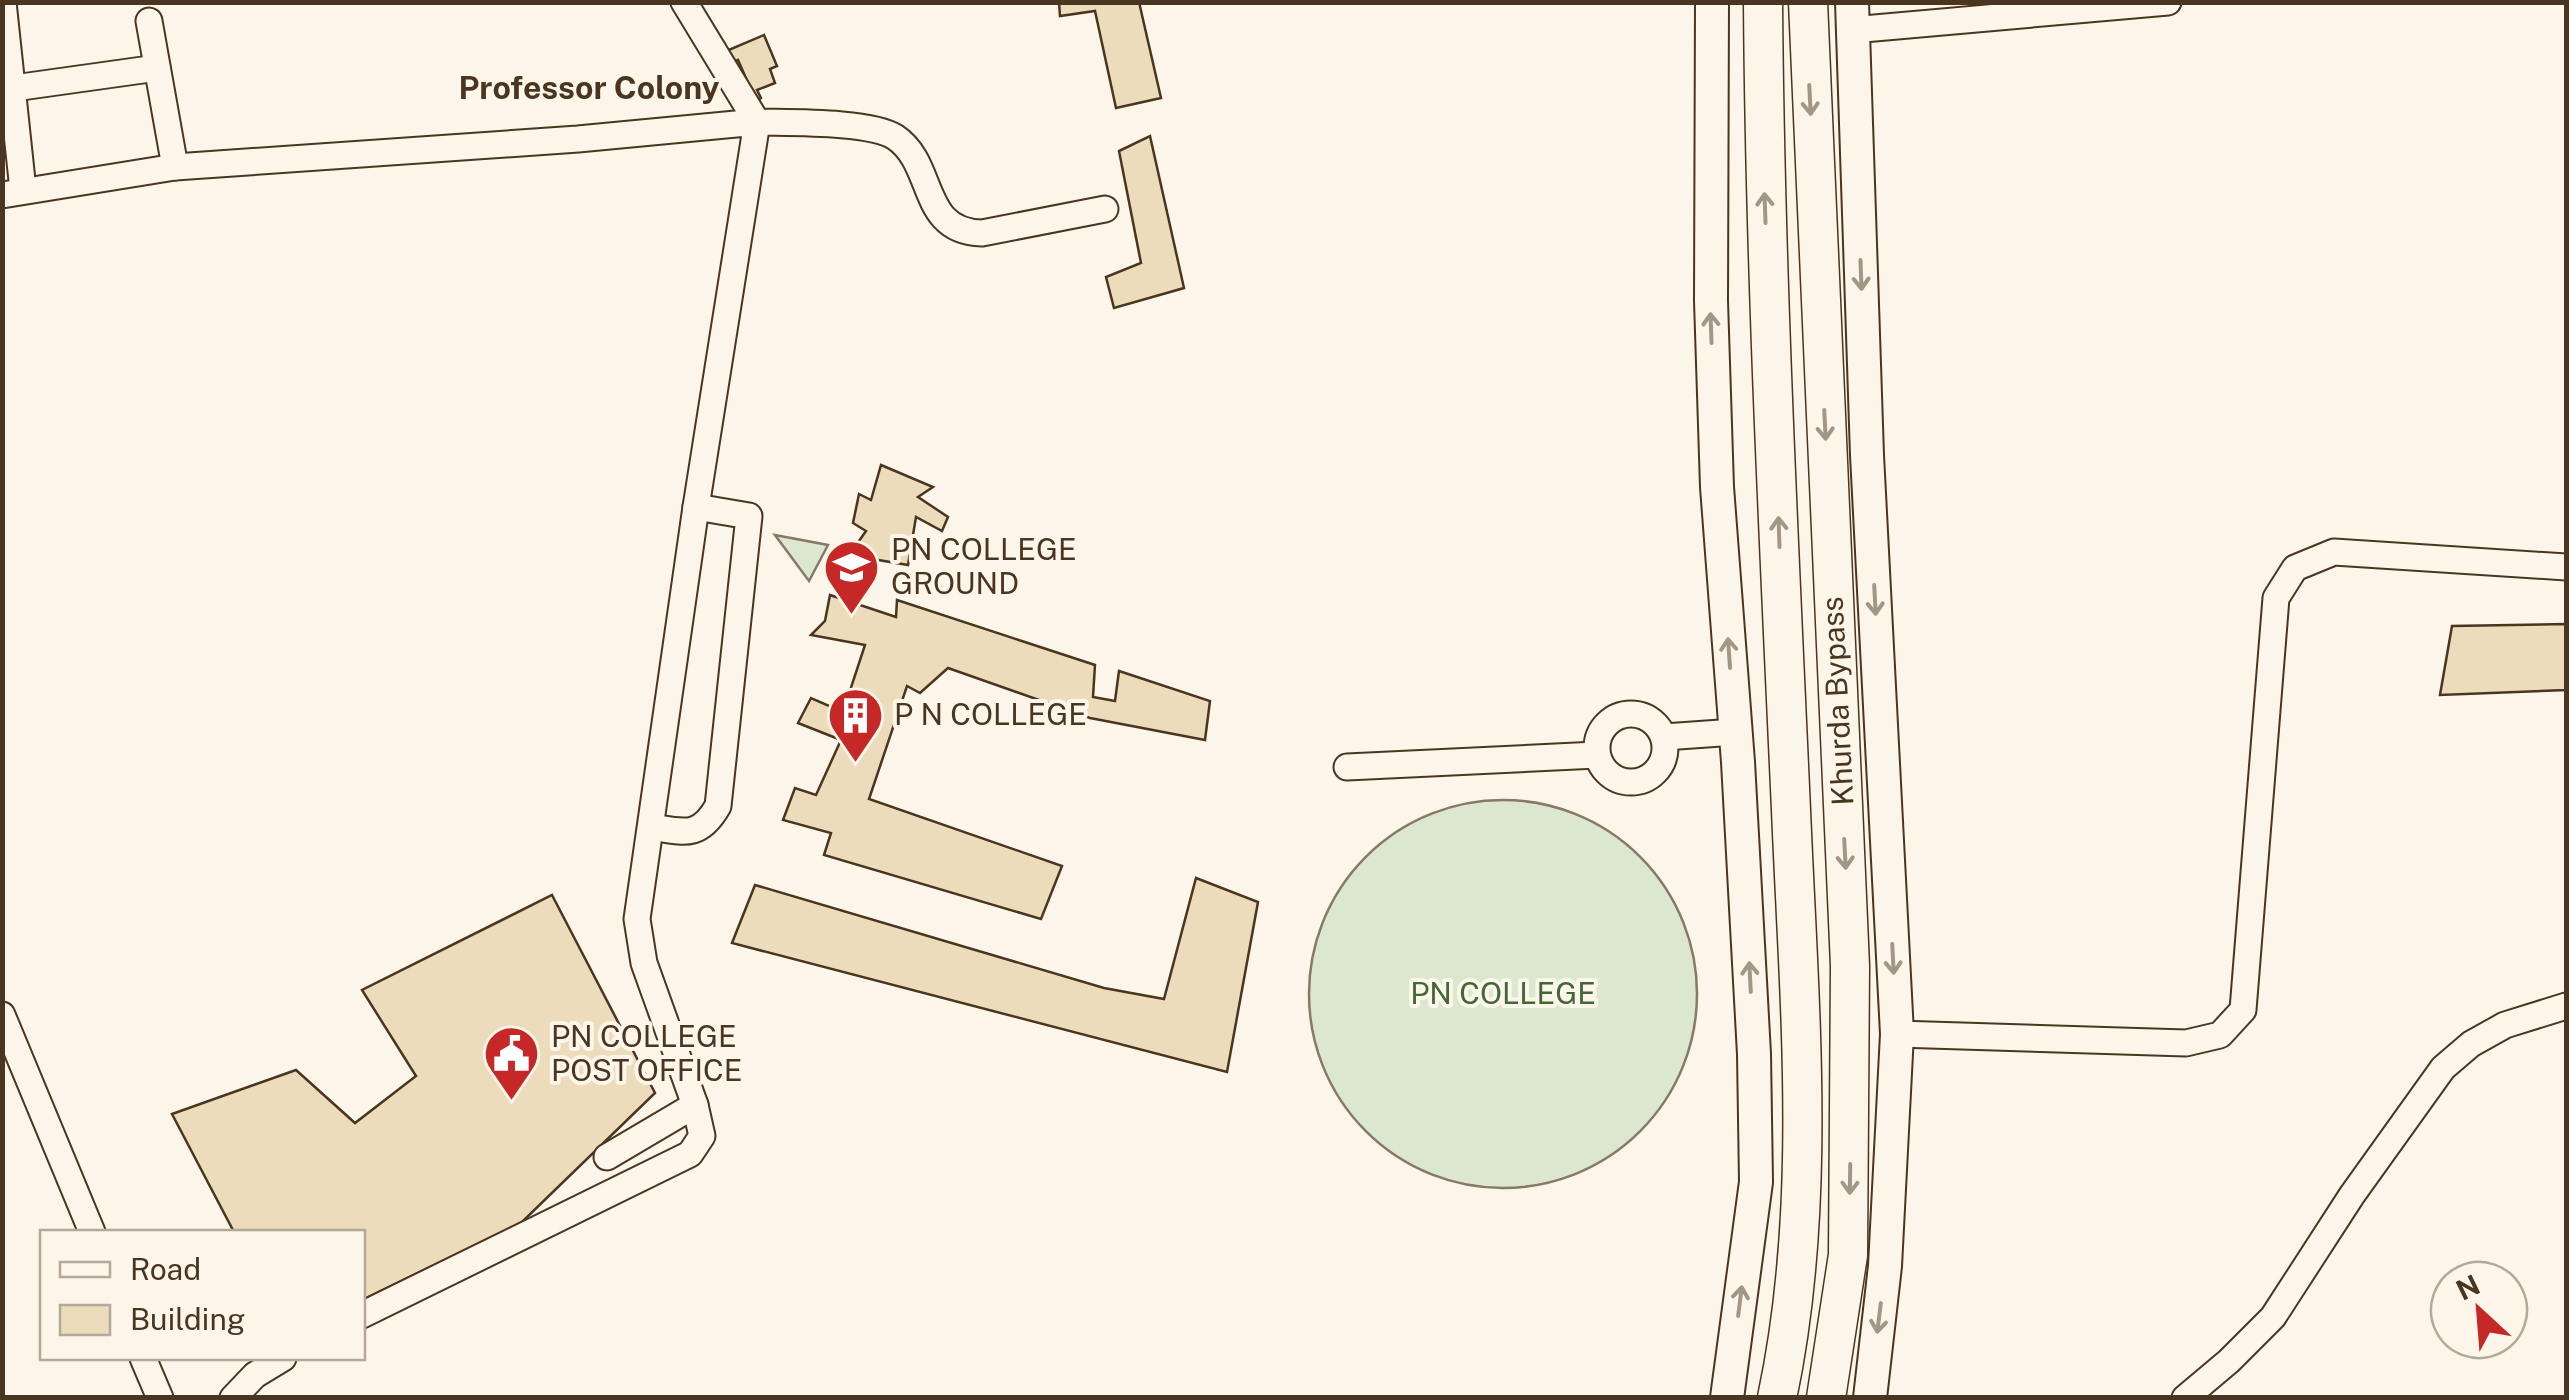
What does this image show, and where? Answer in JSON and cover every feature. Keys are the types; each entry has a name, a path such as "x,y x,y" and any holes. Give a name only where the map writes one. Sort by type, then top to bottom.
{"highway":[{"name":"Khurda Bypass","path":"1763,2 1764,198 1802,1080 1800,1253 1777,1398"},
{"name":"Khurda Bypass","path":"1808,2 1850,966 1848,1254 1826,1398"}],"main road":[{"path":"1712,2 1710,302 1717,487 1754,1054 1756,1182 1727,1398"},
{"path":"1852,16 1867,455 1897,1034 1885,1266 1870,1398"}],"street":[{"path":"3,2 14,88 13,192 175,167 578,139 757,122 844,126 894,136 905,146 941,216 964,233 982,233 1105,209"},
{"path":"365,1315 690,1154 702,1136 695,1105 644,963 637,919 757,122 684,2"},
{"path":"1852,16 2168,2"},
{"path":"149,21 175,167"},
{"path":"14,88 157,68"},
{"path":"651,828 698,830 718,806 749,516 696,507"},
{"path":"1897,1034 2186,1044 2220,1035 2243,1010 2276,598 2295,568 2334,552 2566,566"},
{"path":"1627,714 1650,719 1664,738 1663,761 1649,778 1638,782 1617,780 1600,765 1599,733 1606,724 1627,714"},
{"path":"1664,738 1735,732"},
{"path":"1347,767 1597,755"},
{"path":"2184,1398 2230,1361 2273,1318 2352,1195 2443,1068 2471,1044 2505,1026 2566,1006"},
{"path":"2,1015 91,1230"},
{"path":"606,1157 695,1105"},
{"path":"144,1360 160,1398"},
{"path":"234,1398 255,1376 280,1360"}],"green space":[{"path":"775,535 828,545 809,581"},
{"name":"PN COLLEGE","path":"1503,800 1541,804 1577,815 1611,833 1640,857 1664,886 1682,920 1693,956 1697,994 1693,1032 1682,1068 1664,1102 1640,1131 1611,1155 1577,1173 1541,1184 1503,1188 1465,1184 1429,1173 1395,1155 1366,1131 1342,1102 1324,1068 1313,1032 1309,994 1313,956 1324,920 1342,886 1366,857 1395,833 1429,815 1465,804"}],"building":[{"path":"1059,2 1139,2 1161,98 1116,108 1095,11 1060,16"},
{"path":"764,35 777,66 770,69 775,83 757,90 761,98 756,101 738,60 729,64 724,52"},
{"path":"1150,136 1184,288 1114,308 1106,277 1141,263 1119,151"},
{"path":"881,465 933,487 918,497 948,517 942,531 916,517 908,565 849,555 866,531 853,523 859,494 871,500"},
{"name":"P N COLLEGE","path":"830,595 896,617 897,600 1095,665 1093,697 1115,701 1119,671 1210,701 1205,740 1090,718 948,668 920,693 907,686 869,799 1062,866 1041,919 824,855 831,833 783,820 795,788 816,795 841,740 798,723 811,698 843,712 865,645 811,635 825,621"},
{"path":"2566,624 2566,690 2440,695 2452,626"},
{"path":"1196,878 1258,902 1227,1072 732,943 755,885 1104,988 1164,999"},
{"name":"PN COLLEGE POST OFFICE","path":"552,895 655,1093 521,1223 365,1299 365,1230 233,1230 172,1114 296,1070 355,1123 416,1076 362,990"}],"place":[{"name":"PN COLLEGE GROUND","path":"852,616"},
{"name":"P N COLLEGE","path":"855,764"},
{"name":"PN COLLEGE POST OFFICE","path":"512,1103"}],"district":[{"name":"Professor Colony","path":"589,88"}]}
